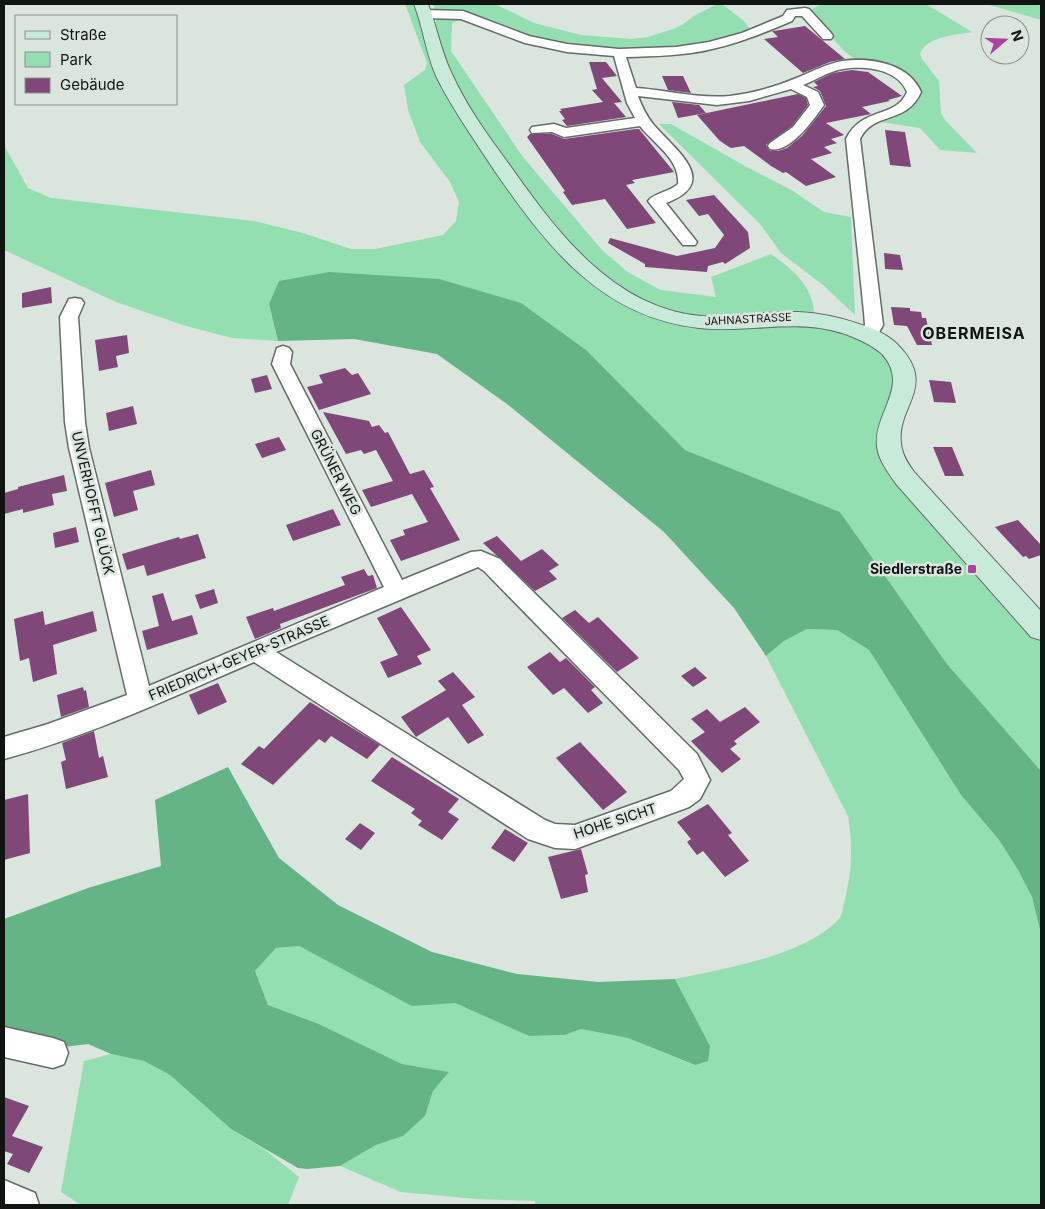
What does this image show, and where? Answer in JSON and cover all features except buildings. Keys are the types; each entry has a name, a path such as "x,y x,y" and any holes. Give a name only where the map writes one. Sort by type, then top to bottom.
{"street":[{"path":"423,9 463,15 525,39 567,48 619,54 676,51 710,46 746,36 788,18 791,14 802,12 807,14 827,36"},
{"name":"JAHNASTRASSE","path":"423,9 433,47 444,76 482,140 563,248 578,264 604,284 646,308 682,319 714,322 805,317 834,322 869,336 884,344 894,354 902,367 906,379 903,397 889,436 889,446 894,462 906,479 1041,629"},
{"path":"619,54 638,112 682,165 688,175 683,187 675,194 656,201 689,242"},
{"path":"632,92 683,100 717,101 757,94 792,84 837,67 865,64 899,73 908,80 913,89 912,99 909,103 898,110 864,124 855,131 853,139 874,318 873,330 869,336"},
{"path":"775,146 798,130 817,105 813,95 792,84"},
{"path":"537,130 554,128 564,133 644,121"},
{"name":"UNVERHOFFT GLÜCK","path":"75,303 69,317 75,422 79,448 140,700"},
{"name":"GRÜNER WEG","path":"283,352 281,364 397,592"},
{"name":"HOHE SICHT","path":"256,652 537,830 555,836 576,837 680,799 691,791 697,780 688,762 492,565 481,559 471,560"},
{"name":"FRIEDRICH-GEYER-STRASSE","path":"4,748 50,734 140,700 471,560"},
{"path":"4,1042 53,1053"},
{"path":"4,1196 23,1205"}],"green space":[{"path":"405,4 414,4 432,63 529,216 560,254 588,281 641,313 658,319 696,326 818,323 876,345 893,367 898,480 1041,641 1041,771 947,664 840,512 685,450 645,411 269,304 278,341 232,338 186,326 116,302 4,250 4,145 28,188 51,198 254,221 303,233 351,249 375,249 443,235 456,221 459,202 450,182 420,142 408,110 404,85 425,70 427,63"},
{"path":"433,4 495,4 534,23 581,35 632,39 648,37 673,29 717,4 722,4 744,21 752,32 689,48 588,46 545,42 495,25 475,15 435,9"},
{"path":"822,4 926,4 972,32 935,40 923,48 920,54 939,81 941,113 945,120 977,153 940,150 920,128 880,122 903,112 918,101 920,88 913,78 901,70 857,61 843,50 808,11"},
{"path":"986,4 1035,4 1041,6 1041,20 1030,17 1030,15 1024,15"},
{"path":"442,16 466,18 452,23 451,51 523,157 602,250 629,273 661,290 716,297 711,277 771,254 800,278 809,294 814,312 709,317 661,309 622,290 573,251 513,174 462,98 441,58 435,23"},
{"path":"659,124 671,124 793,191 824,212 851,217 855,315 823,285 781,253 760,224"},
{"path":"329,272 439,279 521,303 586,350 685,450 840,512 947,664 1041,771 1041,934 1032,897 1018,870 999,840 961,795 869,650 837,630 807,629 784,641 766,656 734,608 664,532 507,404 437,354 354,339 278,341 269,304 279,281"},
{"path":"807,629 837,630 869,650 961,795 999,840 1032,897 1041,934 1041,1205 535,1205 535,1201 477,1199 401,1192 340,1166 376,1145 403,1136 425,1116 433,1091 449,1072 402,1064 319,1024 268,1005 255,971 276,948 299,946 355,975 436,1003 455,1003 529,1036 565,1035 581,1029 628,1038 694,1065 710,1046 675,979 739,965 784,952 805,943 838,920 843,910 850,870 851,838 848,816 766,656 784,641"},
{"path":"228,767 279,858 338,905 432,952 517,974 598,982 675,979 710,1046 708,1061 695,1065 628,1038 581,1029 565,1035 529,1036 455,1003 412,1006 299,946 276,948 255,971 268,1005 319,1024 402,1064 449,1072 433,1091 425,1116 403,1136 376,1145 340,1166 307,1169 298,1168 231,1129 170,1075 144,1061 111,1054 88,1044 56,1048 4,1033 4,919 88,888 161,866 155,800"},
{"path":"111,1054 144,1061 170,1075 231,1129 264,1149 299,1177 288,1205 81,1205 61,1192 84,1061"}],"place":[{"name":"Siedlerstraße","path":"972,569"}],"district":[{"name":"OBERMEISA","path":"974,333"}]}
